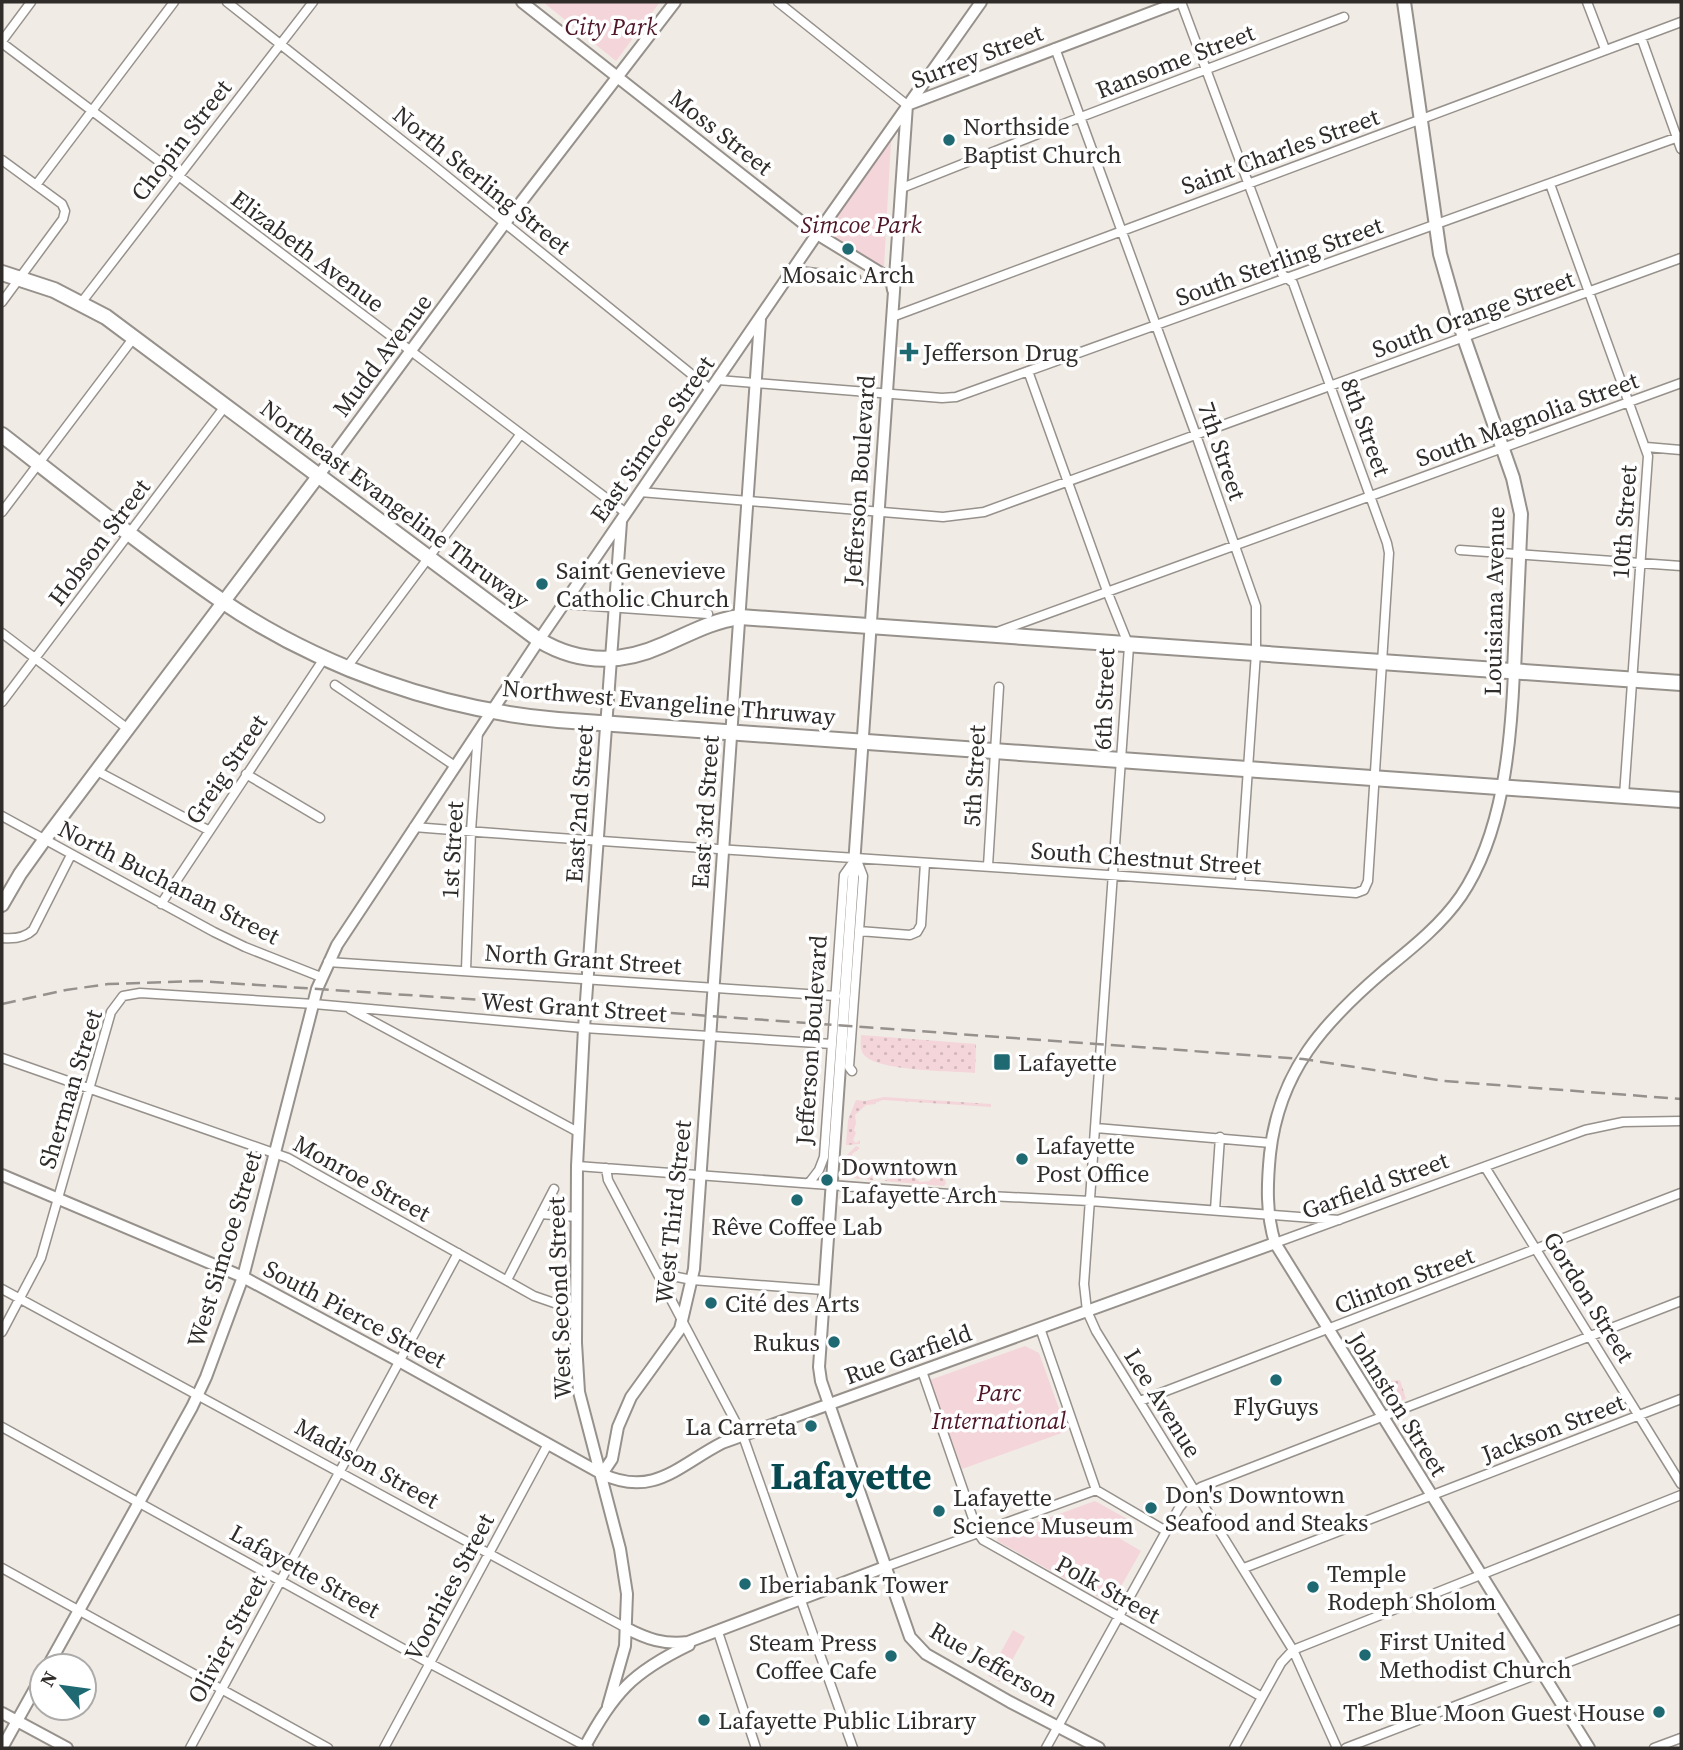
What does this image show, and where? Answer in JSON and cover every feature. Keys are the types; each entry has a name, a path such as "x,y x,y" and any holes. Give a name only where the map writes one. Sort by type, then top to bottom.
{"highway":[{"name":"Northeast Evangeline Thruway","path":"2,273 80,303 135,336 539,640 555,650 573,656 611,659 641,654 709,624 740,617 1681,683"},
{"name":"Northwest Evangeline Thruway","path":"2,435 223,601 264,626 347,667 430,696 493,710 552,719 1681,800"}],"main road":[{"name":"Louisiana Avenue","path":"1404,2 1435,225 1447,284 1517,490 1521,514 1514,671"},
{"name":"Mudd Avenue","path":"2,905 45,839 319,475"}],"street":[{"path":"2,42 31,2"},
{"path":"36,185 174,2"},
{"name":"North Sterling Street","path":"227,2 714,385"},
{"name":"Chopin Street","path":"80,303 313,2"},
{"name":"Moss Street","path":"522,2 817,234 884,275 892,285 894,293"},
{"name":"Mudd Avenue","path":"319,475 505,223 675,2"},
{"path":"778,2 907,105"},
{"name":"East Simcoe Street","path":"321,977 344,934 539,640 792,270 981,2"},
{"name":"Surrey Street","path":"907,105 1180,2"},
{"name":"8th Street","path":"1180,2 1208,69 1282,274 1293,283 1389,553 1368,881 1364,890"},
{"path":"1587,2 1605,49"},
{"name":"Ransome Street","path":"902,188 1344,18"},
{"name":"Saint Charles Street","path":"892,317 1681,22"},
{"path":"1641,37 1679,137 1681,149"},
{"name":"Elizabeth Avenue","path":"2,42 624,517"},
{"name":"7th Street","path":"1055,48 1256,606 1256,653 1240,884"},
{"name":"Jefferson Boulevard","path":"831,1185 907,105"},
{"name":"South Sterling Street","path":"886,394 956,397 1679,137"},
{"path":"2,160 62,204 65,213 2,302"},
{"name":"10th Street","path":"1550,184 1646,447 1648,465 1624,796"},
{"name":"South Orange Street","path":"640,492 959,517 996,509 1681,258"},
{"path":"792,270 856,278"},
{"name":"East 3rd Street","path":"711,1016 760,318"},
{"path":"2,512 135,336"},
{"name":"6th Street","path":"1028,371 1129,646 1101,1044"},
{"path":"714,385 756,383 886,394"},
{"name":"South Magnolia Street","path":"991,634 1681,383"},
{"name":"Hobson Street","path":"2,702 226,405"},
{"path":"347,667 520,435"},
{"path":"1646,447 1681,450"},
{"name":"East 2nd Street","path":"587,1007 606,723 624,517"},
{"path":"1460,550 1681,566"},
{"path":"564,604 708,614"},
{"path":"2,633 128,729"},
{"name":"Greig Street","path":"161,904 326,657"},
{"name":"Louisiana Avenue","path":"1303,1059 1319,1033 1335,1015 1434,927 1460,897 1480,860 1502,786 1511,729 1514,671"},
{"path":"335,685 455,766"},
{"name":"5th Street","path":"988,866 999,687"},
{"name":"1st Street","path":"466,970 478,732"},
{"path":"97,771 208,830"},
{"path":"246,774 320,818"},
{"name":"North Buchanan Street","path":"2,816 161,904 246,947 321,977"},
{"name":"South Chestnut Street","path":"415,827 598,842 723,848 1356,892 1364,890"},
{"path":"2,939 28,935 33,930 71,855"},
{"name":"Jefferson Boulevard","path":"852,1071 849,1067 863,876 856,858"},
{"name":"Jefferson Boulevard","path":"809,1183 819,1170 824,1157 844,874 856,858"},
{"path":"859,931 910,935 917,932 920,925 925,863"},
{"name":"North Grant Street","path":"328,962 836,996"},
{"name":"West Simcoe Street","path":"56,1652 198,1394 243,1277 321,977"},
{"name":"Sherman Street","path":"2,1332 41,1258 111,1012 123,996 140,993 314,1004"},
{"name":"West Grant Street","path":"314,1004 584,1028 832,1044"},
{"path":"347,1007 578,1132"},
{"name":"West Second Street","path":"587,1007 577,1166 579,1392 620,1549 626,1594 626,1628 622,1658 608,1706"},
{"name":"West Third Street","path":"602,1474 612,1458 618,1427 631,1397 676,1337 684,1321 692,1280 711,1016"},
{"name":"Lee Avenue","path":"1101,1044 1084,1284 1087,1311 1096,1331 1293,1650 1337,1748"},
{"name":"Monroe Street","path":"2,1058 275,1153 546,1301 577,1307"},
{"name":"Johnston Street","path":"1303,1059 1282,1101 1271,1143 1268,1214 1275,1243 1589,1748"},
{"name":"Garfield Street","path":"1087,1311 1585,1130 1638,1121 1681,1121"},
{"path":"1096,1128 1271,1143"},
{"path":"1215,1210 1220,1137"},
{"path":"577,1166 950,1195 1090,1201 1339,1220"},
{"name":"Gordon Street","path":"1485,1167 1681,1484"},
{"path":"606,1168 608,1180 743,1436 853,1748"},
{"name":"South Pierce Street","path":"2,1175 243,1277 602,1474"},
{"name":"Rue Jefferson","path":"831,1185 819,1372 910,1637 920,1649 1010,1702 1099,1748"},
{"path":"507,1280 554,1189"},
{"name":"Clinton Street","path":"1140,1401 1681,1193"},
{"path":"541,1214 577,1217"},
{"name":"Olivier Street","path":"190,1748 458,1253"},
{"path":"658,1273 692,1280 824,1290"},
{"name":"Madison Street","path":"2,1289 650,1640 688,1642 718,1632"},
{"path":"1046,1748 1166,1531 1184,1500 1195,1490 1681,1301"},
{"name":"Rue Garfield","path":"602,1474 619,1480 652,1482 674,1473 722,1443 1087,1311"},
{"path":"1040,1328 1096,1490 1166,1531"},
{"path":"922,1371 978,1533"},
{"name":"Jackson Street","path":"1244,1568 1681,1399"},
{"name":"Lafayette Street","path":"2,1427 586,1748"},
{"name":"Voorhies Street","path":"384,1748 548,1444"},
{"path":"586,1748 608,1706 625,1687 656,1662 718,1632 802,1599 1096,1490"},
{"path":"1234,1748 1281,1663 1293,1650 1681,1495"},
{"name":"Polk Street","path":"978,1533 990,1545 1262,1697"},
{"path":"2,1568 328,1748"},
{"path":"1346,1748 1681,1619"},
{"path":"718,1632 756,1748"},
{"path":"2,1748 28,1701"},
{"path":"2,1713 67,1748"},
{"path":"1654,1748 1681,1738"}],"green space":[{"name":"City Park","path":"543,2 660,2 616,61"},
{"name":"Simcoe Park","path":"891,141 884,267 823,233"},
{"path":"861,1035 976,1044 975,1073 900,1067 873,1061 862,1051"},
{"path":"884,1097 991,1104 991,1107 883,1100 866,1105 855,1115 856,1133 853,1140 856,1143 860,1140 860,1144 846,1145 848,1120 856,1100"},
{"path":"856,1146 860,1148 852,1154 852,1165 854,1167 861,1162 872,1174 873,1180 845,1177 846,1156"},
{"path":"908,1164 912,1168 913,1176 920,1182 929,1181 936,1174 940,1178 943,1175 946,1183 944,1186 884,1181 896,1176 900,1166 905,1171 908,1169 905,1166"},
{"name":"Parc International","path":"1025,1346 1039,1353 1067,1431 962,1469 930,1380"},
{"path":"1400,1380 1406,1399 1391,1404 1384,1391 1393,1386 1390,1381"},
{"path":"1095,1501 1129,1520 1119,1538 1141,1551 1111,1604 997,1541 998,1536"},
{"path":"1013,1630 1025,1637 1000,1682 988,1676"}],"railway":[{"path":"2,1004 108,984 198,981 1303,1059 1444,1081 1681,1099"}],"place":[{"name":"Northside Baptist Church","path":"949,140"},
{"name":"Mosaic Arch","path":"848,249"},
{"name":"Jefferson Drug","path":"909,352"},
{"name":"Saint Genevieve Catholic Church","path":"542,584"},
{"name":"Lafayette","path":"1002,1062"},
{"name":"Lafayette Post Office","path":"1022,1159"},
{"name":"Downtown Lafayette Arch","path":"827,1180"},
{"name":"Rêve Coffee Lab","path":"797,1200"},
{"name":"Cité des Arts","path":"711,1303"},
{"name":"Rukus","path":"834,1342"},
{"name":"FlyGuys","path":"1276,1380"},
{"name":"La Carreta","path":"811,1426"},
{"name":"Don's Downtown Seafood and Steaks","path":"1151,1508"},
{"name":"Lafayette Science Museum","path":"939,1511"},
{"name":"Iberiabank Tower","path":"745,1584"},
{"name":"Temple Rodeph Sholom","path":"1313,1587"},
{"name":"First United Methodist Church","path":"1365,1655"},
{"name":"Steam Press Coffee Cafe","path":"891,1656"},
{"name":"The Blue Moon Guest House","path":"1659,1712"},
{"name":"Lafayette Public Library","path":"704,1720"}],"district":[{"name":"Lafayette","path":"851,1476"}]}
